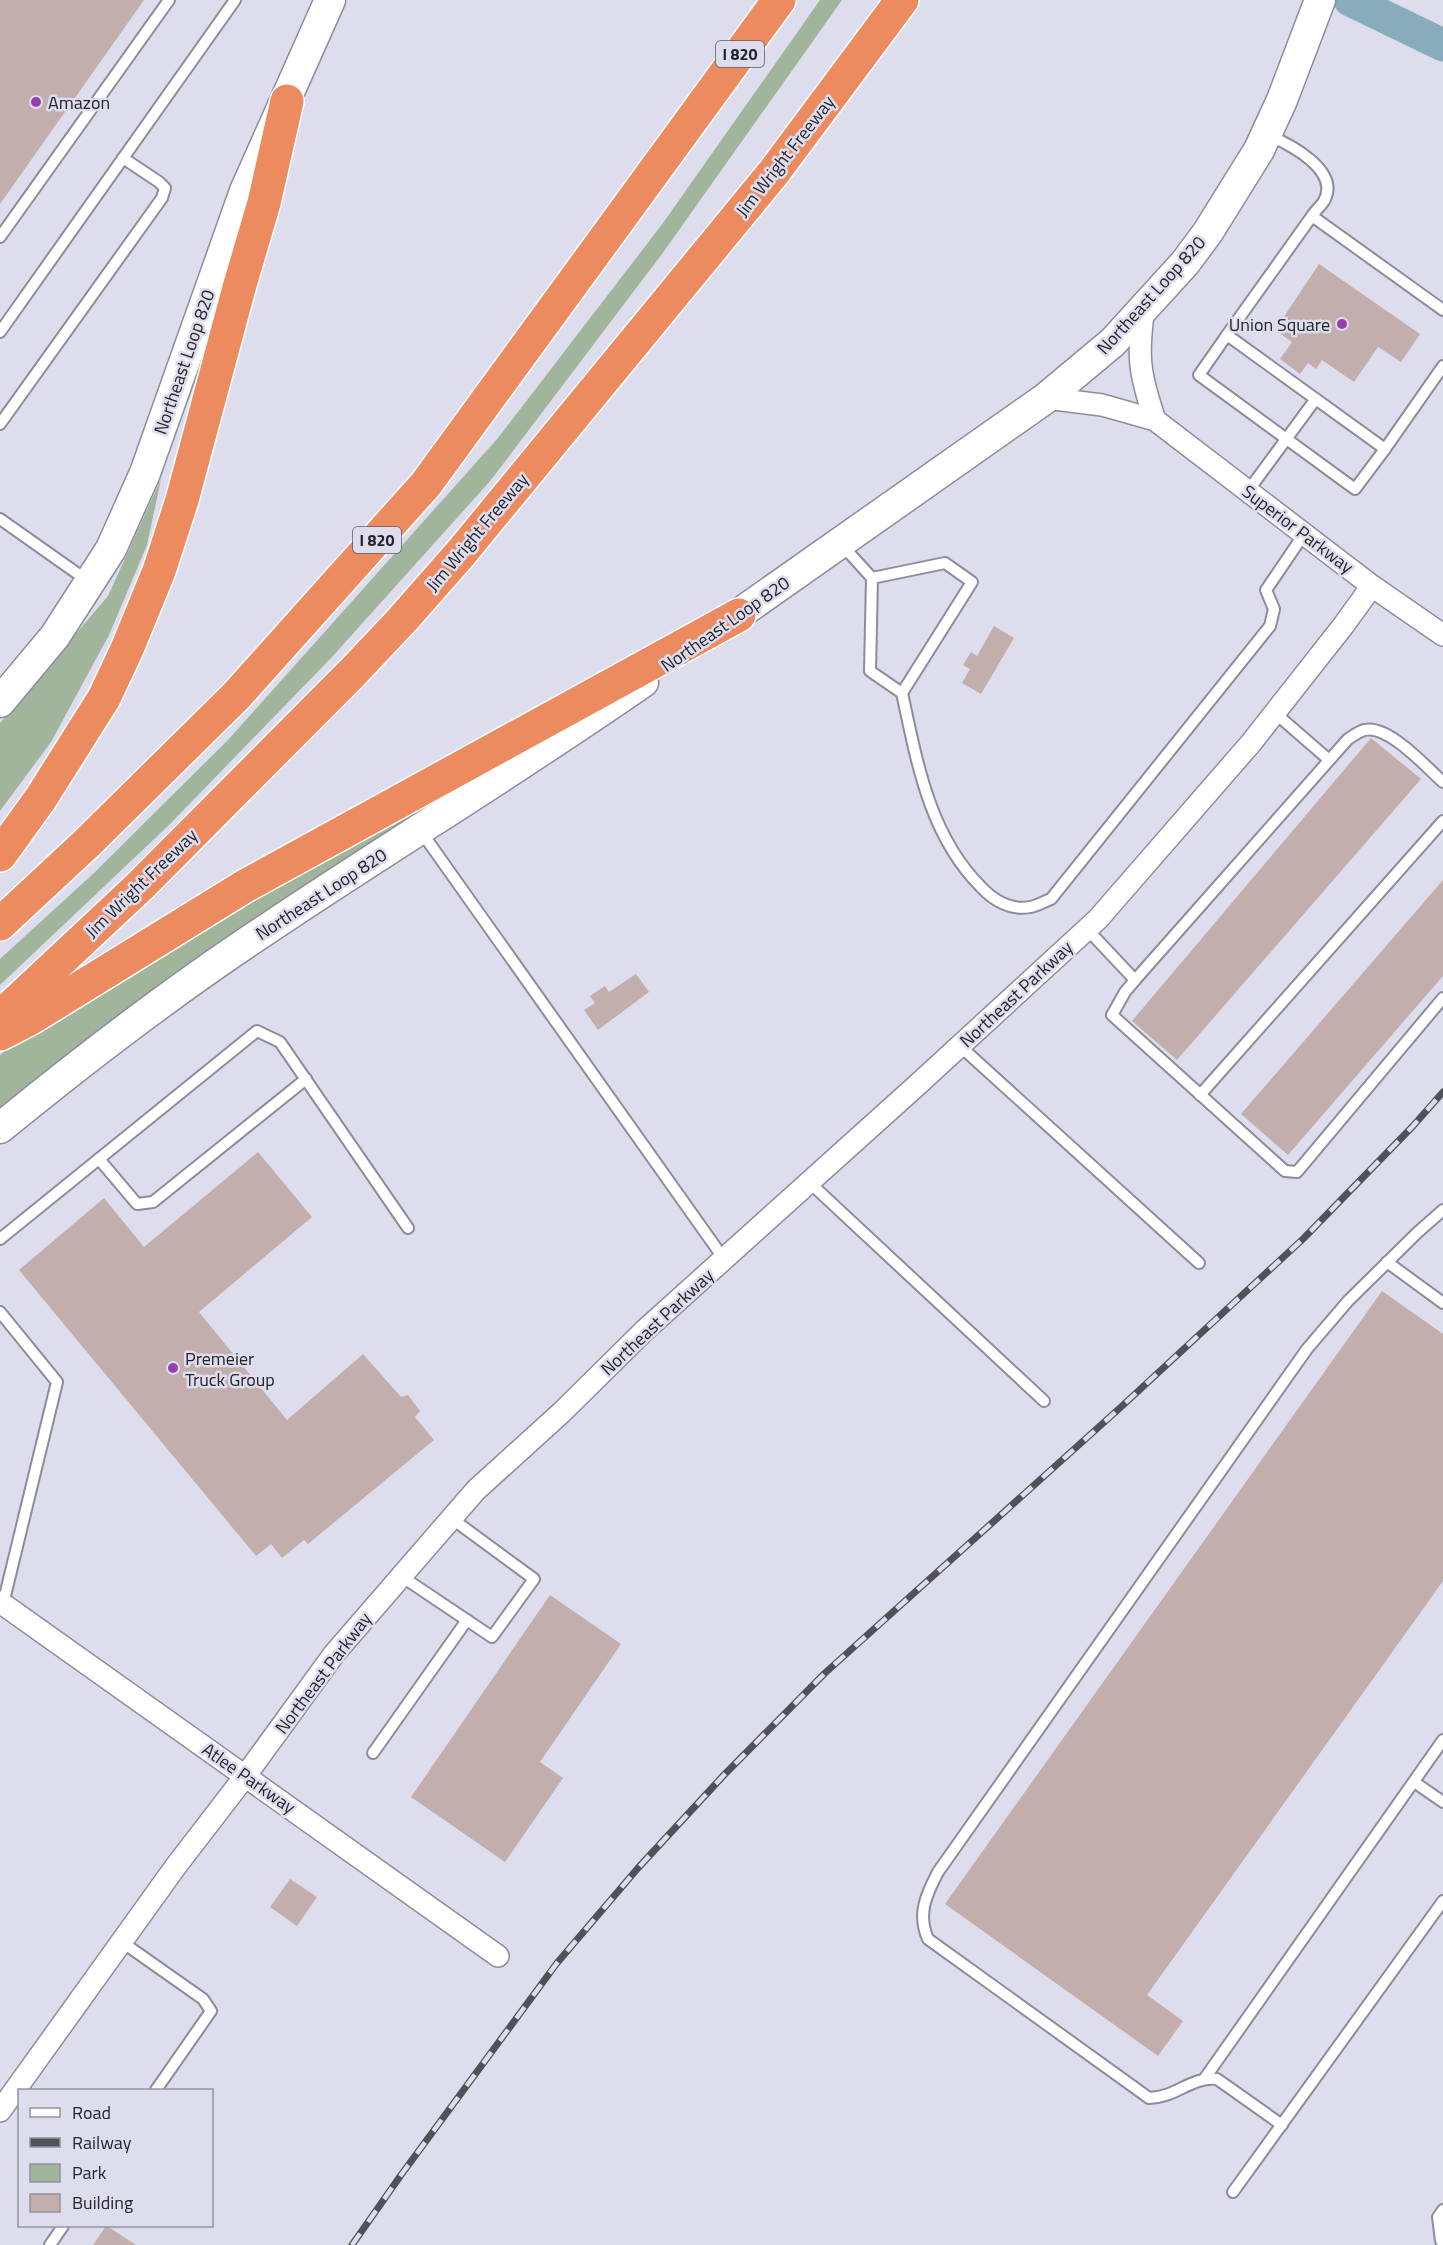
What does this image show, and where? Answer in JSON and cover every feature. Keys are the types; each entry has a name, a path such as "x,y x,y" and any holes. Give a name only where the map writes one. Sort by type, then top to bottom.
{"highway":[{"name":"I 820","path":"0,924 87,843 236,696 426,484 779,0"},
{"name":"Jim Wright Freeway","path":"0,1017 139,887 354,672 403,619 461,553 774,172 902,0"},
{"path":"0,855 41,798 104,699 128,649 159,572 182,500 264,203 287,101"},
{"path":"0,1034 31,1018 245,886 738,615"}],"main road":[{"name":"Northeast Loop 820","path":"0,702 55,636 111,549 145,473 245,191 330,0"},
{"name":"Northeast Loop 820","path":"0,1128 108,1042 268,928 553,744 1046,398 1113,342 1185,263 1208,232 1258,150 1282,100 1320,0"}],"street":[{"path":"1144,307 1139,357 1143,385 1155,420"},
{"name":"Superior Parkway","path":"1046,398 1102,405 1155,420 1372,586 1443,635"},
{"name":"Northeast Parkway","path":"0,2111 176,1866 334,1654 476,1490 561,1413 645,1330 960,1046 1087,928 1147,864 1275,713 1372,586"},
{"name":"Atlee Parkway","path":"2,1603 498,1956"}],"lane":[{"path":"0,237 169,0"},
{"path":"0,332 235,0"},
{"path":"1266,134 1290,144 1313,162 1326,180 1325,199 1199,375 1355,489 1443,366"},
{"path":"0,424 162,198 165,188 123,158"},
{"path":"1311,216 1443,310"},
{"path":"1227,336 1385,449"},
{"path":"1248,490 1315,400"},
{"path":"0,519 91,583"},
{"path":"841,544 872,578 870,671 902,693 930,807 947,845 966,873 991,898 1007,906 1029,908 1052,899 1270,626 1274,609 1266,590 1305,534"},
{"path":"872,578 945,563 972,582 902,693"},
{"path":"1275,713 1328,759"},
{"path":"1443,782 1394,738 1377,729 1363,730 1348,739 1135,980 1112,1015 1285,1171 1297,1172 1443,998"},
{"path":"1200,1095 1443,821"},
{"path":"420,830 724,1259"},
{"path":"1087,928 1135,980"},
{"path":"0,1239 257,1031 280,1042 408,1228"},
{"path":"960,1046 1199,1263"},
{"path":"99,1159 137,1204 153,1202 306,1079"},
{"path":"809,1182 1044,1401"},
{"path":"1282,2125 1217,2079 1204,2078 1163,2098 1149,2098 928,1939 923,1928 922,1912 926,1895 938,1872 1307,1349 1348,1301 1387,1262 1438,1223 1443,1210"},
{"path":"1387,1262 1443,1303"},
{"path":"0,1312 57,1382 2,1603"},
{"path":"401,1576 492,1637 534,1579 452,1518"},
{"path":"373,1753 467,1620"},
{"path":"1204,2078 1443,1740"},
{"path":"1414,1782 1443,1803"},
{"path":"1233,2192 1443,1901"},
{"path":"122,1942 203,1999 211,2011 157,2089"},
{"path":"1443,2210 1438,2217 1443,2243"},
{"path":"50,2245 62,2227"}],"green space":[{"path":"820,0 842,0 662,254 491,480 332,657 169,825 0,985 0,959 94,873 228,740 498,438 663,223"},
{"path":"161,479 147,545 109,635 51,742 0,811 0,723 108,596"},
{"path":"472,782 0,1110 0,1055 9,1047 207,925"}],"building":[{"name":"Amazon","path":"0,0 144,0 0,204"},
{"name":"Union Square","path":"1319,264 1420,334 1401,362 1378,347 1354,382 1322,360 1316,369 1308,363 1300,374 1280,359 1292,342 1275,330"},
{"path":"994,626 1014,638 981,694 962,683 970,669 963,665 971,652 977,656"},
{"path":"1371,738 1421,779 1177,1060 1132,1021"},
{"path":"1443,880 1443,976 1288,1155 1241,1114"},
{"path":"636,974 649,992 598,1030 584,1010 595,1003 590,996 605,986 609,992"},
{"name":"Premeier Truck Group","path":"258,1152 312,1217 199,1312 287,1420 363,1354 401,1397 408,1395 420,1411 415,1417 434,1440 308,1544 304,1540 282,1558 271,1544 256,1556 19,1270 104,1198 144,1247"},
{"path":"1382,1291 1443,1334 1443,1581 1147,1995 1183,2021 1158,2056 945,1904"},
{"path":"550,1595 621,1644 540,1762 563,1778 505,1862 411,1797"},
{"path":"290,1879 317,1897 297,1926 270,1907"},
{"path":"105,2227 109,2227 136,2245 93,2245"}],"waterway":[{"path":"1350,0 1443,45"}],"railway":[{"path":"352,2245 557,1963 638,1868 723,1776 825,1673 1121,1407 1304,1238 1443,1092"}],"place":[{"name":"Amazon","path":"36,102"},
{"name":"Union Square","path":"1342,324"},
{"name":"Premeier Truck Group","path":"173,1368"}]}
